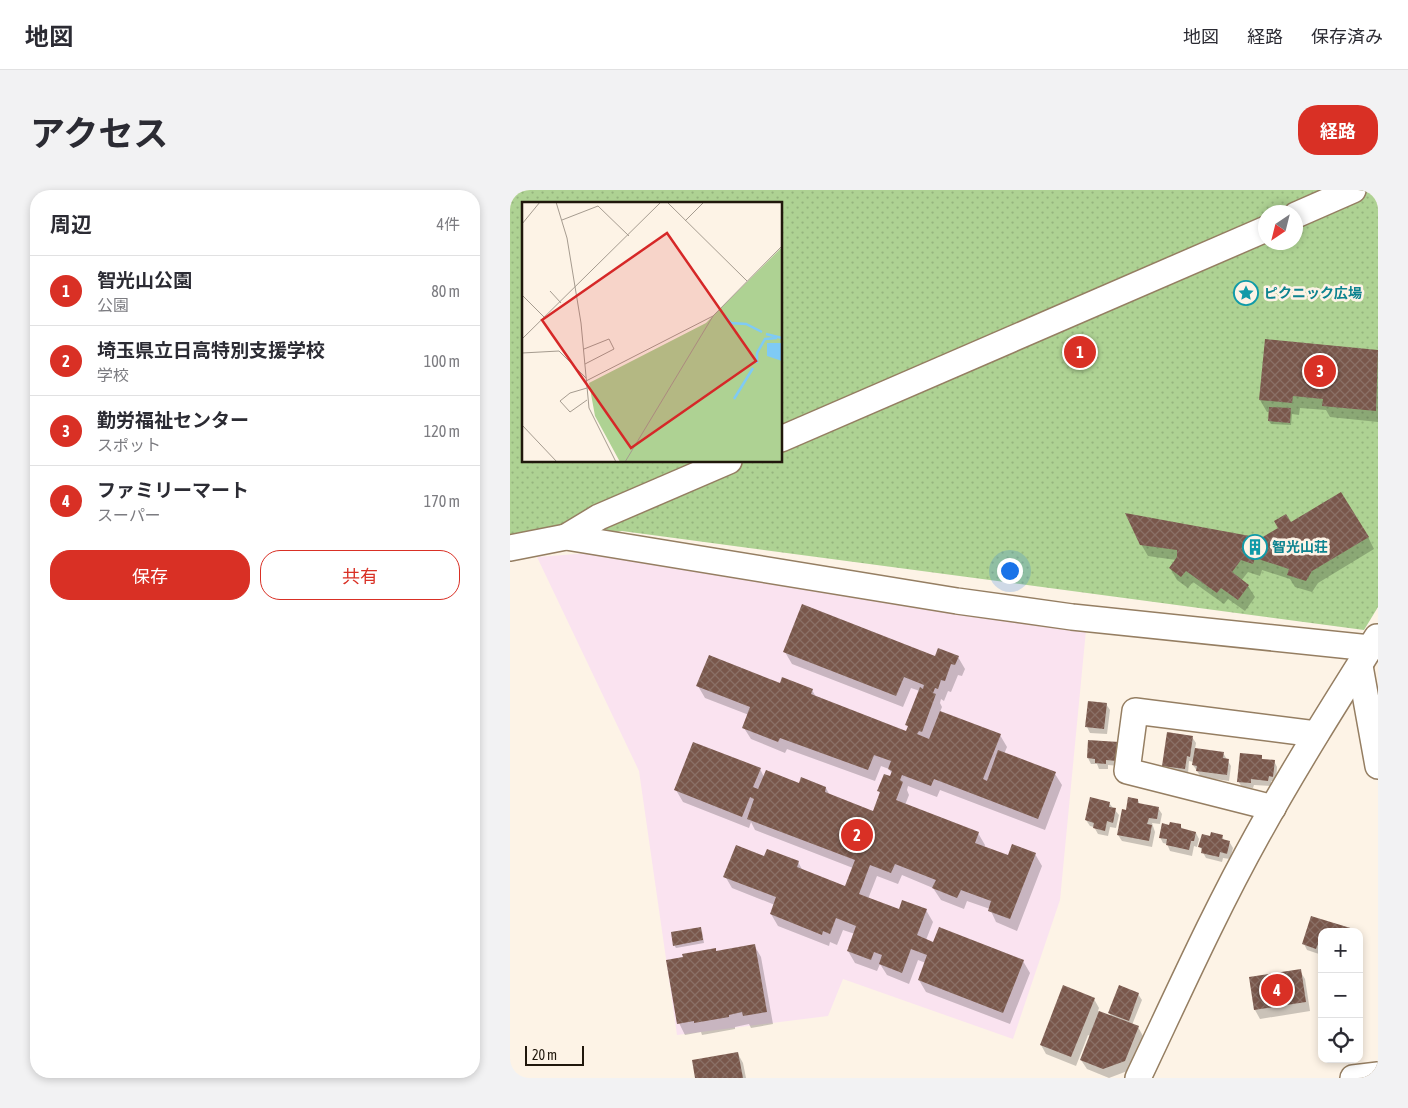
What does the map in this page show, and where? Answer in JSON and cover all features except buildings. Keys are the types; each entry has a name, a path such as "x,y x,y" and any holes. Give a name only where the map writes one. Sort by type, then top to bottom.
{"street":[{"path":"1303,212 1352,190"},
{"path":"782,438 1258,232"},
{"path":"510,548 566,537 599,517 727,462"},
{"path":"566,537 1072,617 1369,650"},
{"path":"1138,1078 1203,940 1273,808 1316,734 1369,650"},
{"path":"1369,650 1378,766"},
{"path":"1273,808 1127,771 1135,711 1316,734"},
{"path":"1354,1078 1378,1075"}],"shaded area":[{"path":"603,552 1086,630 1060,900 1013,1039 843,979 828,1016 677,1035 639,771 537,557"}],"green space":[{"path":"510,190 1378,190 1378,607 1364,630 622,531 510,550"}],"place":[{"name":"ピクニック広場","path":"1246,293"},
{"name":"智光山公園","path":"1080,352"},
{"name":"勤労福祉センター","path":"1320,371"},
{"name":"智光山荘","path":"1255,547"},
{"name":"埼玉県立日高特別支援学校","path":"857,835"},
{"name":"ファミリーマート","path":"1277,990"}]}
